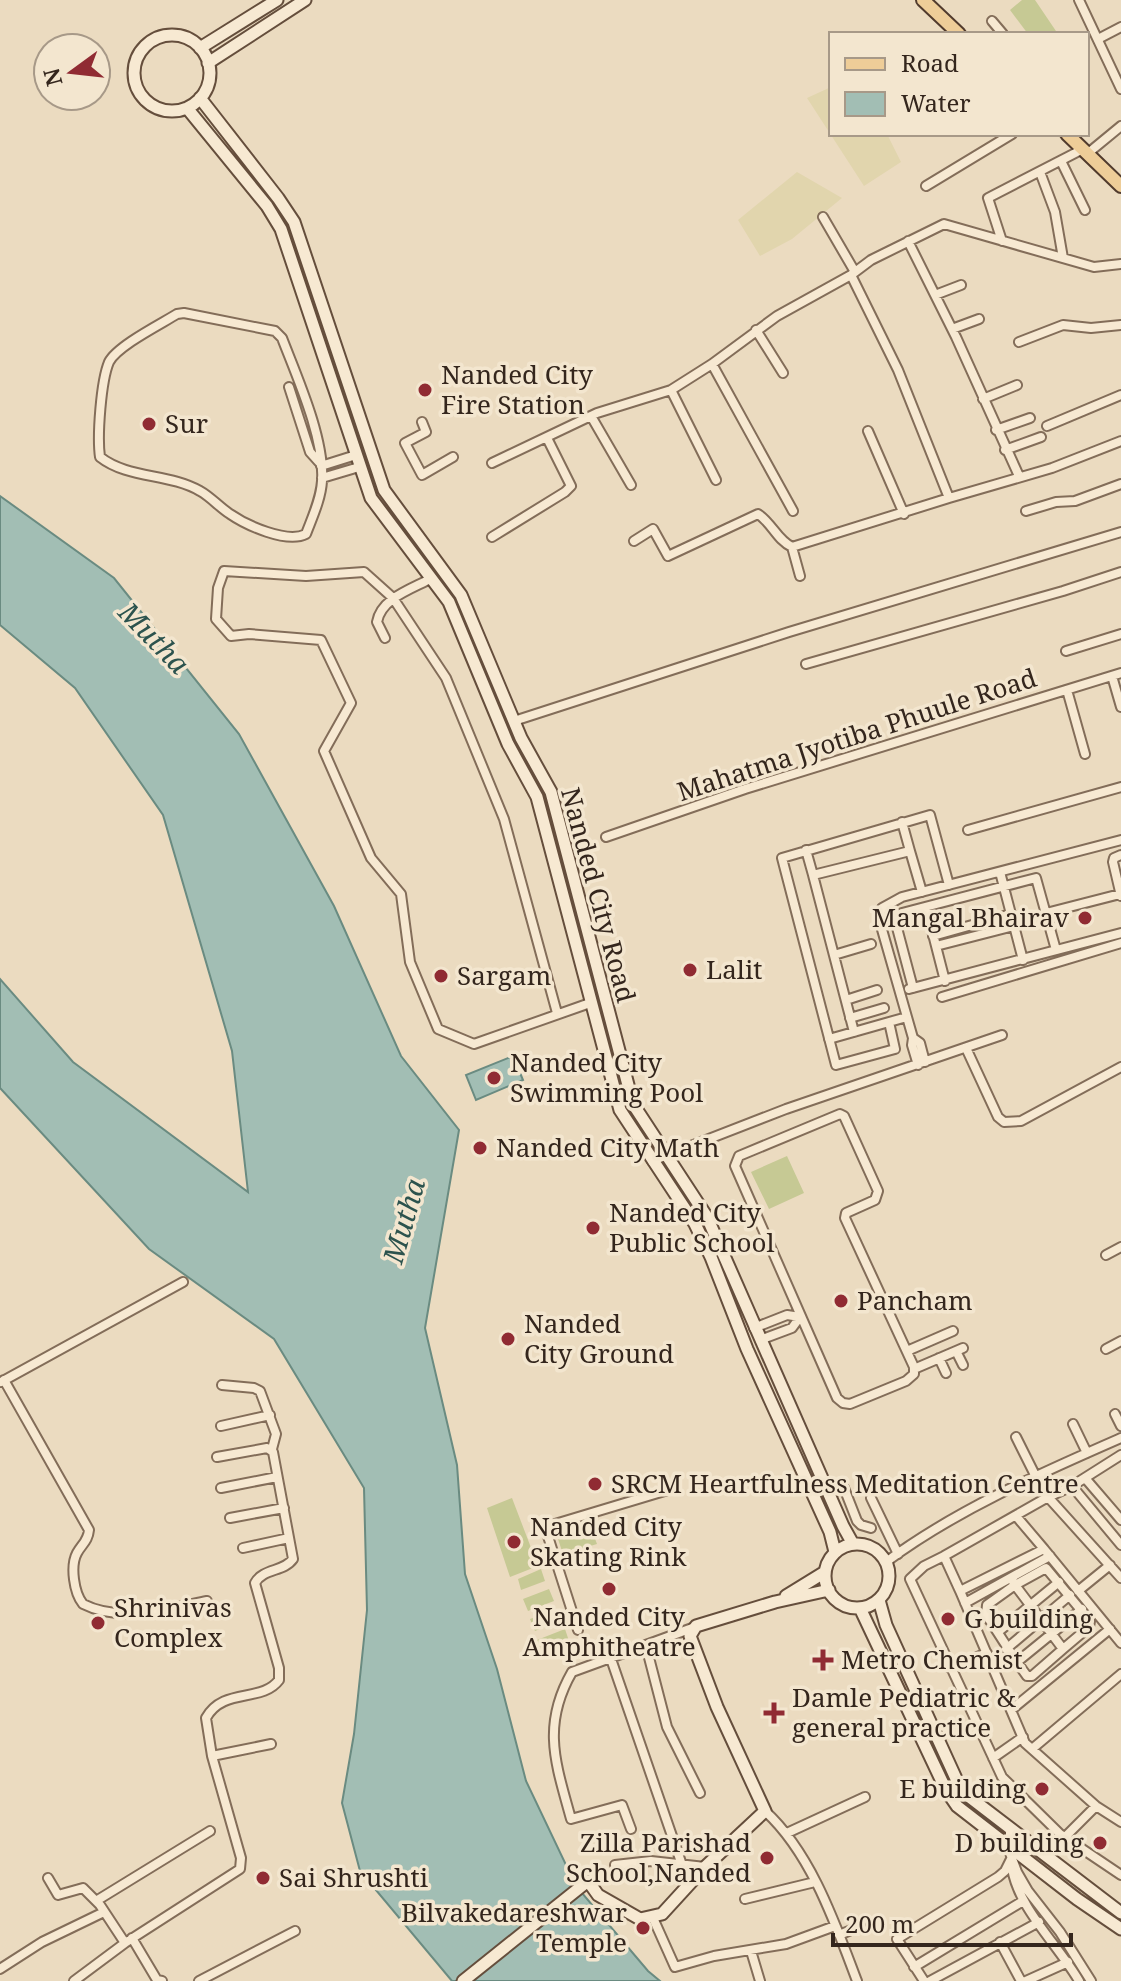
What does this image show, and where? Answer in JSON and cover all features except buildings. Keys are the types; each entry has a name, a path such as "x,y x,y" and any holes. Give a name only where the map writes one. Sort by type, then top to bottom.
{"main road":[{"path":"923,0 957,32"},
{"path":"1069,136 1121,186"}],"street":[{"path":"200,48 277,0"},
{"path":"208,63 305,0"},
{"path":"1079,0 1121,89"},
{"path":"992,21 1001,32"},
{"path":"1098,39 1121,27"},
{"path":"161,37 182,37 200,48 208,63 209,79 200,98 187,108 172,112 151,106 137,89 134,68 143,48 161,37"},
{"name":"Nanded City Road","path":"200,98 294,222 384,490 461,595 514,721 551,792 633,1104 707,1217 828,1494 853,1544"},
{"name":"Nanded City Road","path":"187,108 267,206 281,229 371,498 449,602 460,625 508,744 537,797 620,1110 695,1224 747,1349 830,1532 835,1552"},
{"path":"1002,241 988,198 1085,152 1121,126"},
{"path":"926,186 1009,136"},
{"path":"1061,161 1085,210"},
{"path":"1040,172 1055,212 1063,258"},
{"path":"823,217 893,359 949,498"},
{"path":"492,463 591,416 671,390 777,316 853,274 871,260 944,224 1094,267 1121,264"},
{"path":"908,241 1019,476"},
{"path":"935,295 961,285"},
{"path":"177,314 275,331 282,338 312,421 322,478 311,522 306,534 298,538 273,534 246,524 204,493 176,480 107,464 100,457 98,447 100,413 110,361 177,314"},
{"path":"952,329 979,319"},
{"path":"1019,342 1063,325 1091,328 1121,325"},
{"path":"756,330 783,373"},
{"path":"712,364 793,511"},
{"path":"983,399 1017,385"},
{"path":"289,387 310,452 321,464"},
{"path":"671,390 716,480"},
{"path":"1047,426 1121,395"},
{"path":"591,416 631,485"},
{"path":"996,430 1030,418"},
{"path":"422,422 426,432 405,443 422,475 453,457"},
{"path":"868,431 904,514"},
{"path":"1005,450 1041,437"},
{"path":"492,537 571,486 547,438"},
{"path":"634,541 653,529 668,556 758,514 784,543 792,547 949,498 978,492 1121,441"},
{"path":"321,464 358,461"},
{"path":"322,478 358,461"},
{"path":"1026,511 1056,502 1075,501 1121,484"},
{"path":"514,721 789,632 1121,532"},
{"path":"792,547 800,576"},
{"path":"557,1013 498,804 446,678 393,598 364,572 306,576 224,571 218,588 216,619 231,636 249,634 321,640 328,652 351,703 324,751 371,858 401,894 410,962 438,1029 474,1044 590,1003"},
{"path":"806,664 1121,572"},
{"path":"385,638 377,622 378,614 393,598 432,578"},
{"path":"1066,651 1121,634"},
{"path":"1117,674 1121,707"},
{"name":"Mahatma Jyotiba Phuule Road","path":"606,837 745,789 1117,674"},
{"path":"1067,690 1085,754"},
{"path":"527,779 539,771"},
{"path":"968,830 1121,787"},
{"path":"889,1022 896,1048 836,1065 782,859 930,815 949,885"},
{"path":"902,822 922,892"},
{"path":"921,1063 912,1045 913,1038 879,913 882,908 902,897 1121,840"},
{"path":"806,850 854,1032"},
{"path":"813,875 910,851"},
{"path":"1046,913 1121,896 1113,862 1121,855"},
{"path":"1000,872 1023,960"},
{"path":"913,988 895,919 902,913 1036,878 1056,950"},
{"path":"926,907 945,981"},
{"path":"933,936 1011,914"},
{"path":"936,946 1014,926"},
{"path":"900,991 1121,933"},
{"path":"942,997 1121,943"},
{"path":"834,955 871,944"},
{"path":"846,1000 877,990"},
{"path":"850,1018 884,1008"},
{"path":"829,1039 907,1017"},
{"path":"652,1161 786,1109 1002,1035"},
{"path":"966,1048 998,1117 1004,1122 1021,1121 1121,1067"},
{"path":"840,1114 844,1116 878,1191 875,1200 846,1213 845,1218 907,1351 914,1374 906,1381 850,1404 843,1403 837,1398 800,1317 737,1173 736,1161 739,1156 840,1114"},
{"path":"1106,1255 1121,1247"},
{"path":"183,1282 2,1381 89,1530 88,1539 74,1561 77,1594 83,1604 110,1613 122,1613 150,1612 207,1601"},
{"path":"754,1328 787,1315 800,1317"},
{"path":"760,1340 792,1328 800,1317"},
{"path":"907,1351 953,1331"},
{"path":"1106,1349 1121,1341"},
{"path":"914,1369 960,1349 963,1365"},
{"path":"939,1358 946,1373"},
{"path":"74,1981 128,1940 240,1869 241,1858 212,1756 206,1718 214,1705 271,1688 279,1680 279,1668 255,1583 260,1575 292,1562 272,1449 277,1438 270,1415 258,1389 222,1385"},
{"path":"1115,1414 1121,1426"},
{"path":"221,1426 270,1415"},
{"path":"1073,1424 1087,1453"},
{"path":"1016,1437 1036,1477"},
{"path":"886,1562 920,1537 1036,1477 1121,1438"},
{"path":"217,1457 272,1449"},
{"path":"1121,1455 1085,1478 1075,1490 1048,1497 924,1566 910,1579 1002,1777 1065,1837 1121,1875"},
{"path":"221,1488 277,1477"},
{"path":"1085,1478 1121,1520"},
{"path":"828,1494 844,1488 857,1521 871,1528"},
{"path":"578,1630 545,1527 668,1490"},
{"path":"1075,1490 1121,1545"},
{"path":"1048,1497 1121,1578"},
{"path":"871,1498 898,1554"},
{"path":"230,1518 284,1508"},
{"path":"1016,1516 1047,1553 1090,1621 1089,1627 1032,1676 1027,1676 986,1615 987,1605 1047,1553"},
{"path":"243,1548 289,1538"},
{"path":"853,1544 873,1548 886,1562 888,1582 879,1600 860,1608 841,1604 829,1590 825,1572 835,1552 853,1544"},
{"path":"960,1591 1047,1553"},
{"path":"944,1556 1023,1737 1032,1749 1096,1806 1121,1822"},
{"path":"1006,1649 1110,1565"},
{"path":"965,1603 1046,1568 1121,1643"},
{"path":"775,1602 825,1572"},
{"path":"1013,1581 1063,1649"},
{"path":"998,1632 1059,1582"},
{"path":"631,1829 622,1805 571,1819 553,1755 552,1733 556,1710 572,1672 696,1626 775,1602 829,1590"},
{"path":"879,1600 886,1625 958,1783 968,1796 1121,1913"},
{"path":"860,1608 946,1790 957,1806 1121,1929"},
{"path":"1017,1662 1082,1609"},
{"path":"696,1626 690,1636 691,1642 717,1707 765,1811 787,1833 815,1882 857,1981"},
{"path":"1011,1710 1110,1629"},
{"path":"646,1646 667,1727 700,1793"},
{"path":"950,1668 987,1653"},
{"path":"610,1656 682,1865"},
{"path":"1032,1749 1121,1674"},
{"path":"993,1758 1023,1737"},
{"path":"212,1756 271,1744"},
{"path":"787,1833 865,1797"},
{"path":"1065,1837 1096,1806"},
{"path":"463,1981 588,1881 598,1895 640,1919 662,1914 705,1867 765,1811"},
{"path":"1010,1829 1009,1846 1014,1877 1023,1901 1079,1981"},
{"path":"96,1901 210,1831"},
{"path":"1011,1859 998,1877 897,1939 914,1967 927,1981 1039,1922"},
{"path":"1011,1859 1028,1891 1060,1932 1091,1981"},
{"path":"615,1865 651,1861 705,1867"},
{"path":"48,1878 58,1895 83,1888 128,1940 157,1980 161,1981"},
{"path":"745,1899 815,1882"},
{"path":"914,1967 1023,1901"},
{"path":"0,1969 42,1942 104,1912"},
{"path":"653,1918 675,1967 861,1926"},
{"path":"199,1981 295,1931"},
{"path":"1000,1942 1024,1981 1068,1962"},
{"path":"751,1951 760,1981"}],"shaded area":[{"path":"829,88 829,132 807,98"},
{"path":"832,136 888,136 901,162 864,186"},
{"path":"797,172 842,198 792,239 760,256 738,220"}],"green space":[{"path":"1022,0 1035,0 1057,32 1026,32 1010,10"},
{"path":"787,1156 804,1193 769,1209 751,1172"},
{"name":"Nanded City Skating Rink","path":"512,1498 538,1566 510,1577 487,1508"},
{"path":"588,1520 597,1544 563,1554 555,1530"},
{"path":"541,1569 545,1581 521,1590 518,1579"},
{"path":"549,1589 554,1601 528,1611 523,1599"},
{"path":"557,1609 561,1620 535,1631 530,1619"},
{"path":"565,1629 570,1644 542,1653 537,1640"}],"water":[{"name":"Mutha","path":"0,496 114,578 239,734 334,906 401,1056 459,1130 425,1328 457,1465 465,1574 497,1669 526,1781 576,1886 660,1981 452,1981 360,1871 342,1803 354,1734 367,1610 364,1488 274,1339 149,1249 0,1088 0,979 73,1062 248,1192 232,1051 163,815 75,688 0,625"},
{"name":"Nanded City Swimming Pool","path":"513,1056 523,1080 476,1100 466,1075"}],"place":[{"name":"Nanded City Fire Station","path":"425,390"},
{"name":"Sur","path":"149,424"},
{"name":"Mangal Bhairav","path":"1085,918"},
{"name":"Lalit","path":"690,970"},
{"name":"Sargam","path":"441,976"},
{"name":"Nanded City Swimming Pool","path":"494,1078"},
{"name":"Nanded City Math","path":"480,1148"},
{"name":"Nanded City Public School","path":"593,1228"},
{"name":"Pancham","path":"841,1301"},
{"name":"Nanded City Ground","path":"508,1339"},
{"name":"SRCM Heartfulness Meditation Centre","path":"595,1484"},
{"name":"Nanded City Skating Rink","path":"514,1542"},
{"name":"Nanded City Amphitheatre","path":"609,1589"},
{"name":"G building","path":"948,1619"},
{"name":"Shrinivas Complex","path":"98,1623"},
{"name":"Metro Chemist","path":"823,1660"},
{"name":"Damle Pediatric & general practice","path":"774,1713"},
{"name":"E building","path":"1042,1789"},
{"name":"D building","path":"1100,1843"},
{"name":"Zilla Parishad School,Nanded","path":"767,1858"},
{"name":"Sai Shrushti","path":"263,1878"},
{"name":"Bilvakedareshwar Temple","path":"643,1928"}]}
